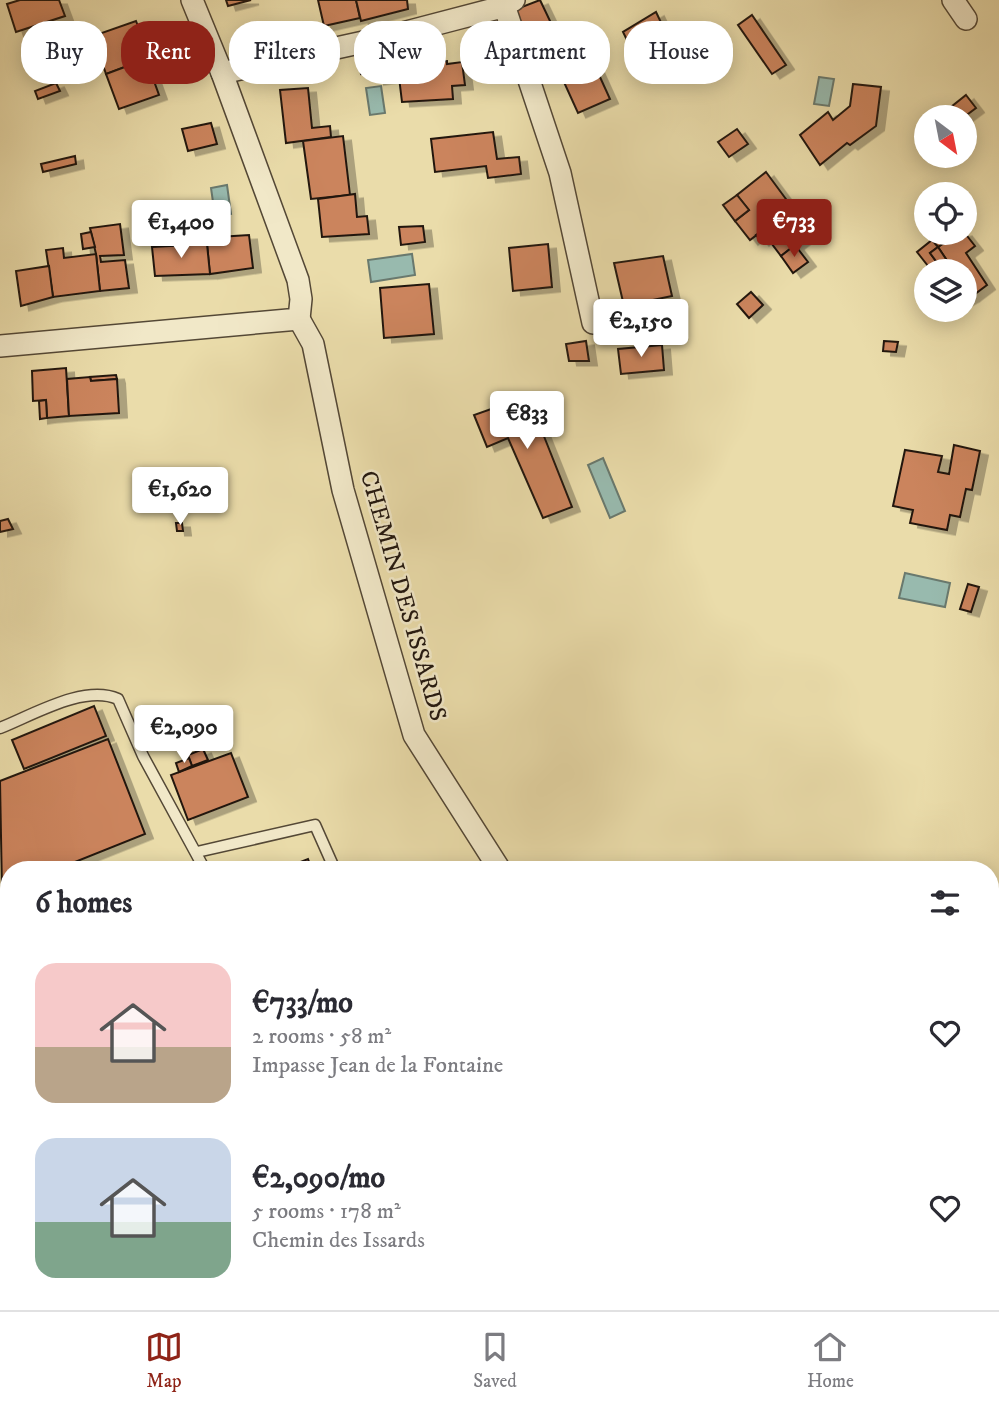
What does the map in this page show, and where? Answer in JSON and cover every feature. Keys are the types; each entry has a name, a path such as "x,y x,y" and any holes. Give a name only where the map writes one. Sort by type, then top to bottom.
{"street":[{"path":"0,346 299,319 302,299 298,280 222,73 192,0"},
{"path":"953,0 966,19"},
{"path":"222,73 391,36 509,3 560,173 593,323"},
{"name":"CHEMIN DES ISSARDS","path":"299,319 313,344 343,490 414,736 494,861"}],"lane":[{"path":"0,728 81,695 106,693 118,699 143,757 201,861"},
{"path":"197,852 315,825 331,861"}],"water":[{"path":"819,77 834,79 829,106 814,104"},
{"path":"381,86 385,113 370,115 366,88"},
{"path":"227,185 231,214 215,216 211,188"},
{"path":"412,254 415,275 371,282 368,260"},
{"path":"603,458 625,511 610,518 588,465"},
{"path":"905,573 950,583 945,607 899,598"}],"building":[{"path":"20,0 59,0 65,16 50,21 21,21 21,30 16,32 7,4"},
{"path":"226,0 251,0 228,6"},
{"path":"318,0 356,0 360,18 340,22 323,21"},
{"path":"356,0 407,0 408,9 361,21"},
{"path":"540,0 550,21 518,21 514,10"},
{"path":"656,12 660,21 641,21"},
{"path":"752,15 786,65 772,74 738,25"},
{"path":"121,26 121,68 107,74 107,31"},
{"path":"446,61 447,64 460,62 460,84 465,84 452,86 453,99 402,102 400,84 446,84"},
{"path":"121,68 121,84 155,84 159,95 119,109 107,74"},
{"path":"56,84 60,91 38,99 35,91"},
{"path":"565,84 603,84 610,99 578,113"},
{"path":"853,84 881,87 876,126 850,145 847,143 820,165 800,135 828,112 833,120 850,106"},
{"path":"308,88 312,128 330,126 331,137 286,143 280,90"},
{"path":"966,95 974,105 954,105"},
{"path":"211,123 217,144 188,151 182,129"},
{"path":"737,129 748,144 729,157 718,142"},
{"path":"493,132 497,159 519,157 521,174 488,178 486,166 435,172 431,139"},
{"path":"343,136 350,195 311,199 303,141"},
{"path":"75,156 76,164 43,172 41,164"},
{"path":"766,172 811,233 781,256 762,231 750,240 735,221 749,210 737,195"},
{"path":"355,194 357,217 367,216 369,234 322,237 318,199"},
{"path":"737,195 749,210 735,221 723,205"},
{"path":"120,224 124,255 100,256 101,262 125,260 129,288 100,291 90,228"},
{"path":"423,226 425,242 401,245 399,227"},
{"path":"762,231 766,236 761,241 756,235"},
{"path":"91,232 95,247 83,249 81,234"},
{"path":"249,235 253,268 210,274 207,244 218,243 218,237"},
{"path":"207,244 210,274 155,276 152,247"},
{"path":"548,244 552,287 513,291 509,248"},
{"path":"795,245 808,262 793,273 781,256"},
{"path":"926,245 938,247 930,253 934,259 923,259 917,252"},
{"path":"975,246 966,253 970,259 946,259 938,247"},
{"path":"938,247 946,259 934,259 930,253"},
{"path":"63,248 64,258 96,254 100,291 53,297 46,250"},
{"path":"663,256 672,296 624,306 614,263"},
{"path":"49,266 53,297 21,306 16,271"},
{"path":"977,270 987,285 977,292"},
{"path":"429,284 434,334 384,338 380,288"},
{"path":"751,292 763,305 749,318 737,304"},
{"path":"586,341 589,361 569,361 566,344"},
{"path":"884,341 898,342 896,352 883,351"},
{"path":"662,345 664,370 621,374 618,349"},
{"path":"66,368 69,416 47,418 46,400 33,401 32,371"},
{"path":"116,375 117,379 91,381 90,377"},
{"path":"90,377 91,381 117,379 119,413 69,416 67,379"},
{"path":"528,396 572,507 543,518 508,438 487,447 474,415"},
{"path":"46,400 47,418 40,419 39,401"},
{"path":"954,445 980,451 972,490 966,489 960,517 950,515 947,530 910,523 913,510 893,506 905,450 942,456 938,472 949,474"},
{"path":"8,519 13,529 0,532 0,521"},
{"path":"176,523 182,523 183,531 177,531"},
{"path":"968,584 979,587 971,612 960,609"},
{"path":"94,706 106,736 24,769 12,740"},
{"path":"108,739 145,834 78,861 1,861 0,781"},
{"path":"203,749 208,760 192,766 188,755"},
{"path":"231,753 248,797 188,820 171,775"},
{"path":"189,758 192,766 179,772 176,763"}]}
